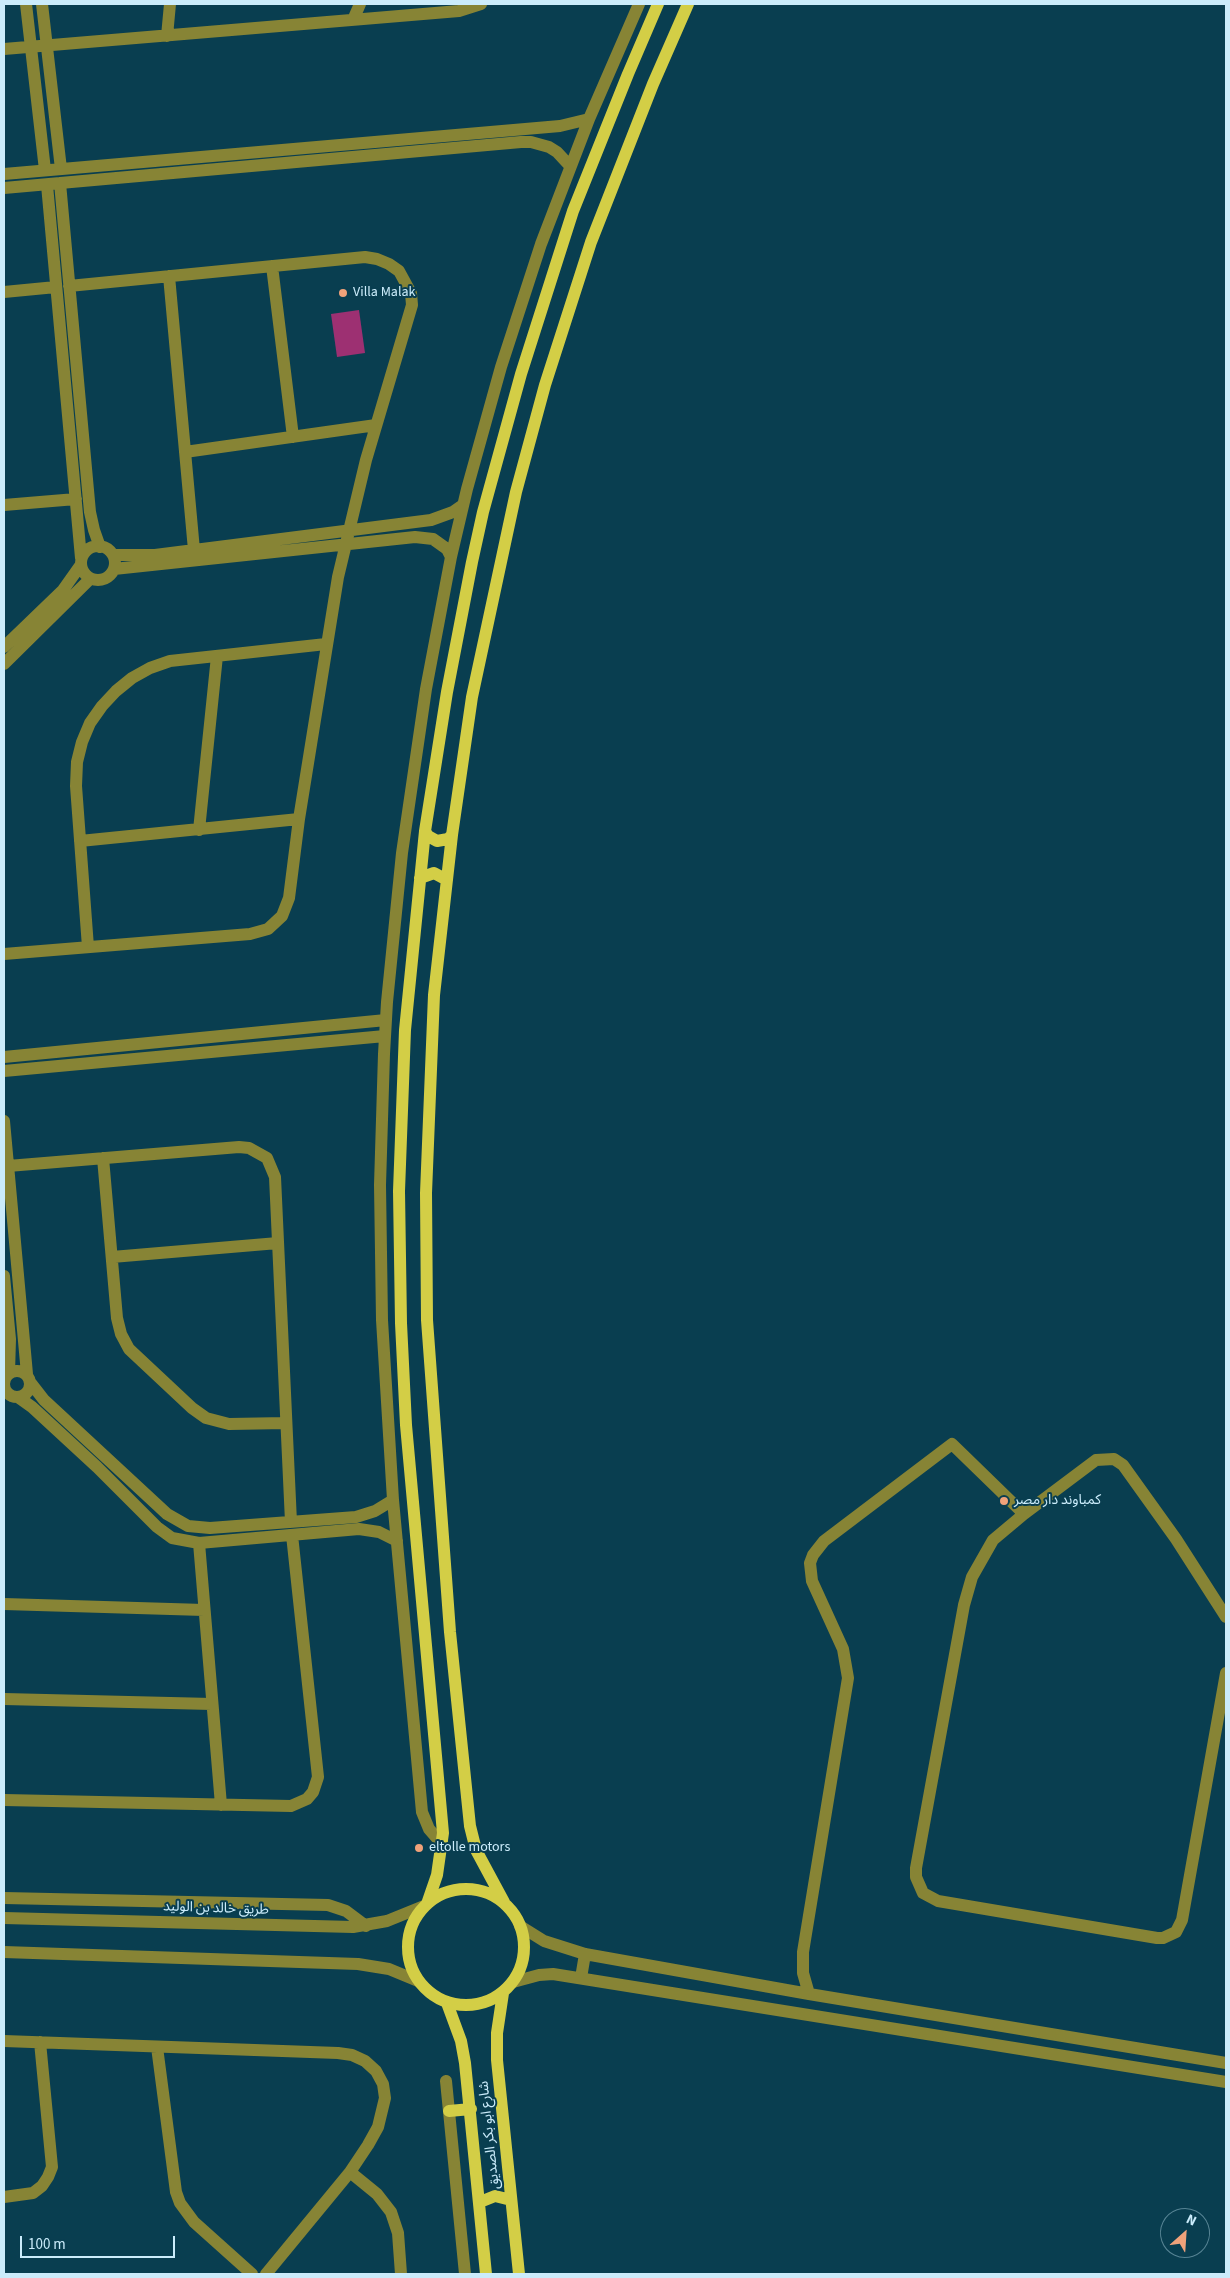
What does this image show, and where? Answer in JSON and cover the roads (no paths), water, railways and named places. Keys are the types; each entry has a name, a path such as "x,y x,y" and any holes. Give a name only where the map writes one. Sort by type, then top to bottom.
{"main road":[{"path":"658,4 573,211 521,374 483,512 447,692 425,831 420,878 404,1047 399,1191 401,1323 406,1425 443,1845 438,1875 425,1905 414,1919 409,1934 408,1950 411,1967 418,1981 426,1990 447,2003 461,2006 476,2005 490,2001 503,1993 519,1972 524,1955 524,1937 514,1913 504,1902 476,1850 468,1815 450,1632 427,1320 426,1194 433,1013 452,835 476,678 508,525 545,385 599,218 688,4"},
{"path":"425,831 428,836 437,841 448,839 452,835"},
{"path":"420,878 434,872 447,880"},
{"path":"425,1905 451,1891 465,1889 479,1890 504,1902"},
{"name":"شارع ابو بكر الصديق","path":"503,1993 498,2020 497,2060 519,2274"},
{"name":"شارع ابو بكر الصديق","path":"447,2003 462,2046 471,2110 480,2202 483,2274"},
{"path":"448,2110 471,2110"},
{"path":"480,2202 495,2196 511,2200"}],"street":[{"path":"26,4 51,170"},
{"path":"42,4 47,45 52,184 90,512 100,546 110,551 113,556 114,569 109,576 102,580 90,579 85,576 81,562 63,287"},
{"path":"167,36 170,4"},
{"path":"353,20 360,4"},
{"path":"4,49 459,11 481,4"},
{"path":"443,1845 429,1829 422,1812 393,1500 382,1320 380,1185 385,1036 402,853 426,689 451,557 463,505 525,290 570,166 639,4"},
{"path":"4,174 560,126 589,119"},
{"path":"4,188 531,142 549,147 557,152 570,166"},
{"path":"202,156 204,171"},
{"path":"4,292 365,257 377,259 399,271 411,293 412,306 376,426 345,544 326,644 287,907 276,923 268,929 250,934 4,954"},
{"path":"272,266 293,437"},
{"path":"169,276 194,550"},
{"path":"185,452 376,426"},
{"path":"4,505 76,499"},
{"path":"113,556 144,556 431,520 453,512 463,505"},
{"path":"114,569 424,537 441,543 451,557"},
{"path":"4,647 62,590 87,550 100,546"},
{"path":"4,664 90,579"},
{"path":"88,948 76,786 77,762 85,736 102,706 132,678 150,668 170,661 326,644"},
{"path":"199,830 217,656"},
{"path":"80,841 299,819"},
{"path":"4,1057 386,1020"},
{"path":"5,1075 385,1036"},
{"path":"4,1121 29,1378 28,1392 11,1396"},
{"path":"4,1800 291,1806 307,1799 317,1784 292,1528 275,1177 267,1158 259,1152 239,1147 8,1166"},
{"path":"103,1158 119,1326 125,1342 136,1355 192,1408 206,1418 229,1424 286,1423"},
{"path":"112,1257 278,1243"},
{"path":"4,1276 10,1339 4,1385 8,1393 32,1407 97,1467 157,1527 172,1538 199,1543 356,1517 375,1511 393,1500"},
{"path":"6,1376 20,1371 29,1378 44,1400 167,1514 180,1523 204,1529 359,1529 379,1532 397,1541"},
{"path":"809,1994 803,1973 803,1952 848,1678 843,1649 812,1582 810,1563 813,1554 824,1541 952,1444 1024,1514"},
{"path":"1226,1617 1176,1539 1123,1465 1118,1461 1105,1458 1096,1460 1024,1514 993,1540 978,1564 967,1590 916,1868 918,1886 923,1893 938,1901 1151,1937 1163,1938 1176,1932 1182,1920 1226,1673"},
{"path":"199,1543 221,1804"},
{"path":"4,1604 204,1610"},
{"path":"4,1699 212,1704"},
{"path":"4,1898 328,1905 346,1911 366,1926"},
{"name":"طريق خالد بن الوليد","path":"4,1918 354,1927 387,1921 425,1905"},
{"path":"520,1926 544,1941 585,1954 809,1994 1226,2063"},
{"path":"4,1952 358,1964 389,1969 418,1981"},
{"path":"581,1978 585,1954"},
{"path":"513,1982 539,1975 553,1974 1226,2082"},
{"path":"4,2041 338,2053 352,2055 365,2061 376,2071 383,2084 385,2098 378,2127 350,2172 266,2274"},
{"path":"4,2197 33,2193 42,2186 52,2167 40,2042"},
{"path":"157,2047 176,2192 180,2203 194,2222 252,2274"},
{"path":"446,2081 465,2274"},
{"path":"350,2172 377,2194 391,2212 398,2233 401,2274"}],"place":[{"name":"Villa Malak","path":"343,293"},
{"name":"كمباوند دار مصر","path":"1004,1501"},
{"name":"eltolle motors","path":"419,1848"}]}
